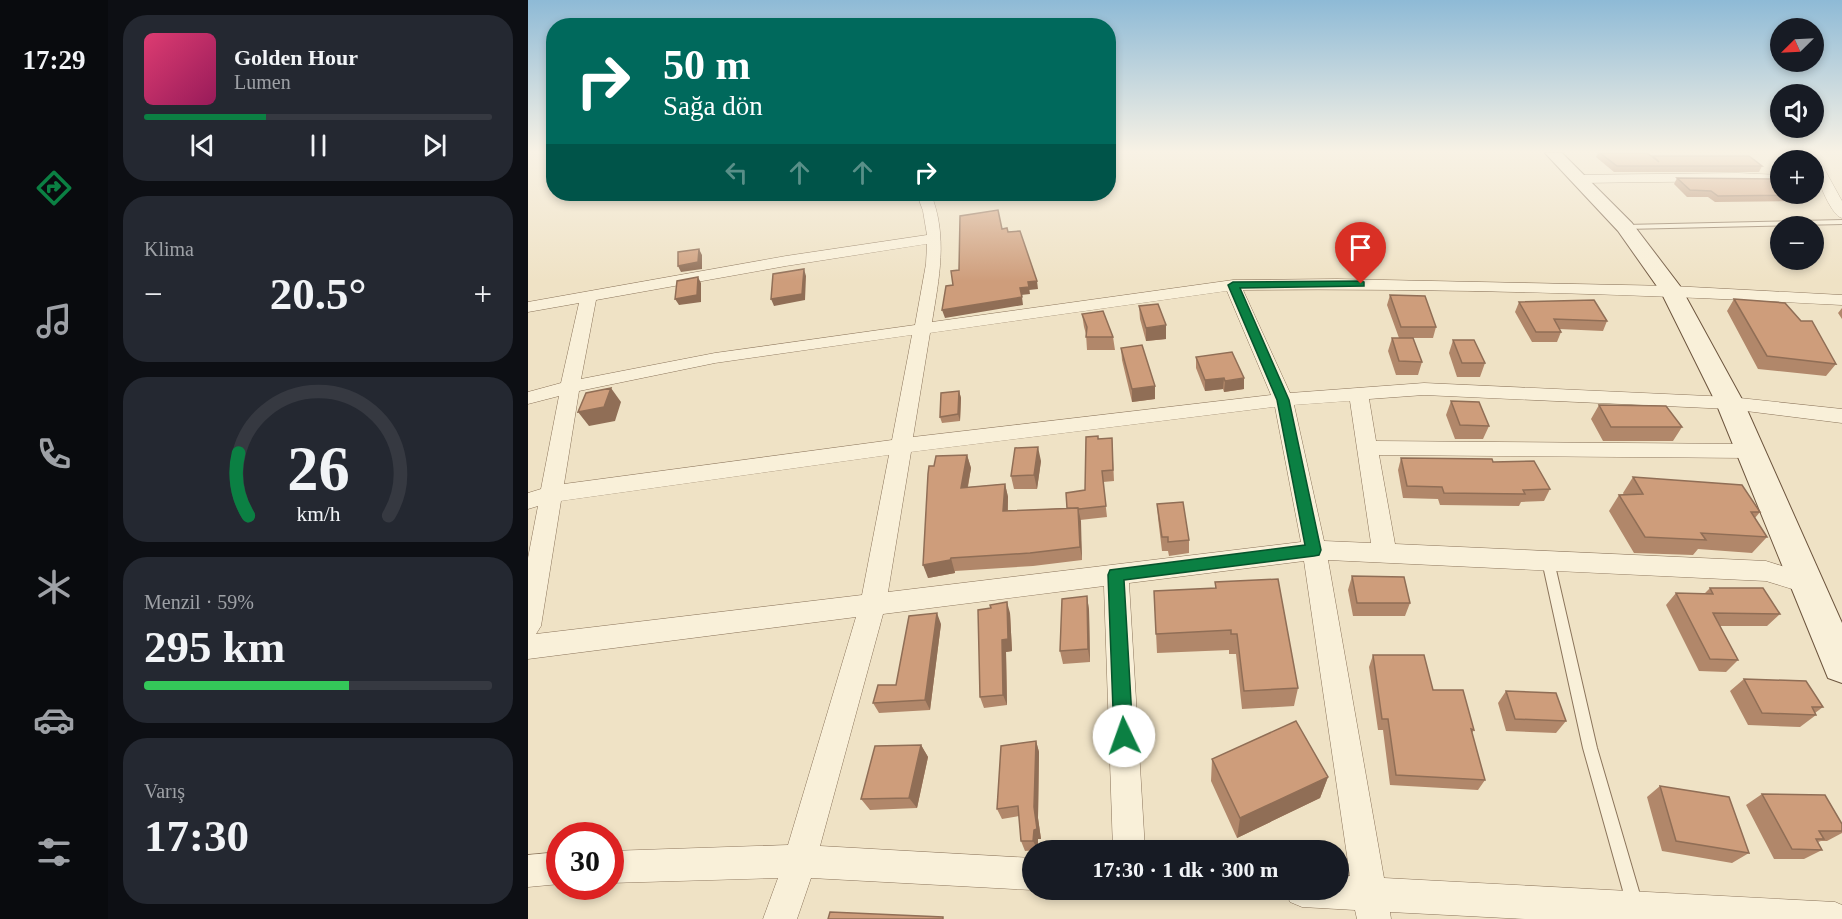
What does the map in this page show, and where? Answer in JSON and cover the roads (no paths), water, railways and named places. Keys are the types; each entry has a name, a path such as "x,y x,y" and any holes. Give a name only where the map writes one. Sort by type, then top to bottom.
{"street":[{"path":"1596,196 1625,227 1672,291 1730,403 1842,666"},
{"path":"1829,196 1842,214"},
{"path":"780,919 800,861 873,604 934,264 935,238 932,215 927,201"},
{"path":"528,308 589,295 935,238"},
{"path":"528,398 570,387 715,358 1233,285 1349,284 1672,291 1842,300"},
{"path":"1233,285 1283,400 1314,550 1372,906"},
{"path":"528,626 570,387 589,295"},
{"path":"528,501 551,494 900,446 1283,400 1424,389 1730,403 1842,416"},
{"path":"1358,394 1385,554"},
{"path":"1367,448 1750,451"},
{"path":"528,647 1314,550 1767,571 1805,583"},
{"path":"1116,575 1129,840"},
{"path":"624,867 800,861 1022,873"},
{"path":"528,871 546,869"},
{"path":"1346,900 1372,906 1636,908 1835,919"}],"lane":[{"path":"1625,227 1842,222"},
{"path":"1548,561 1590,748 1636,908"}]}
